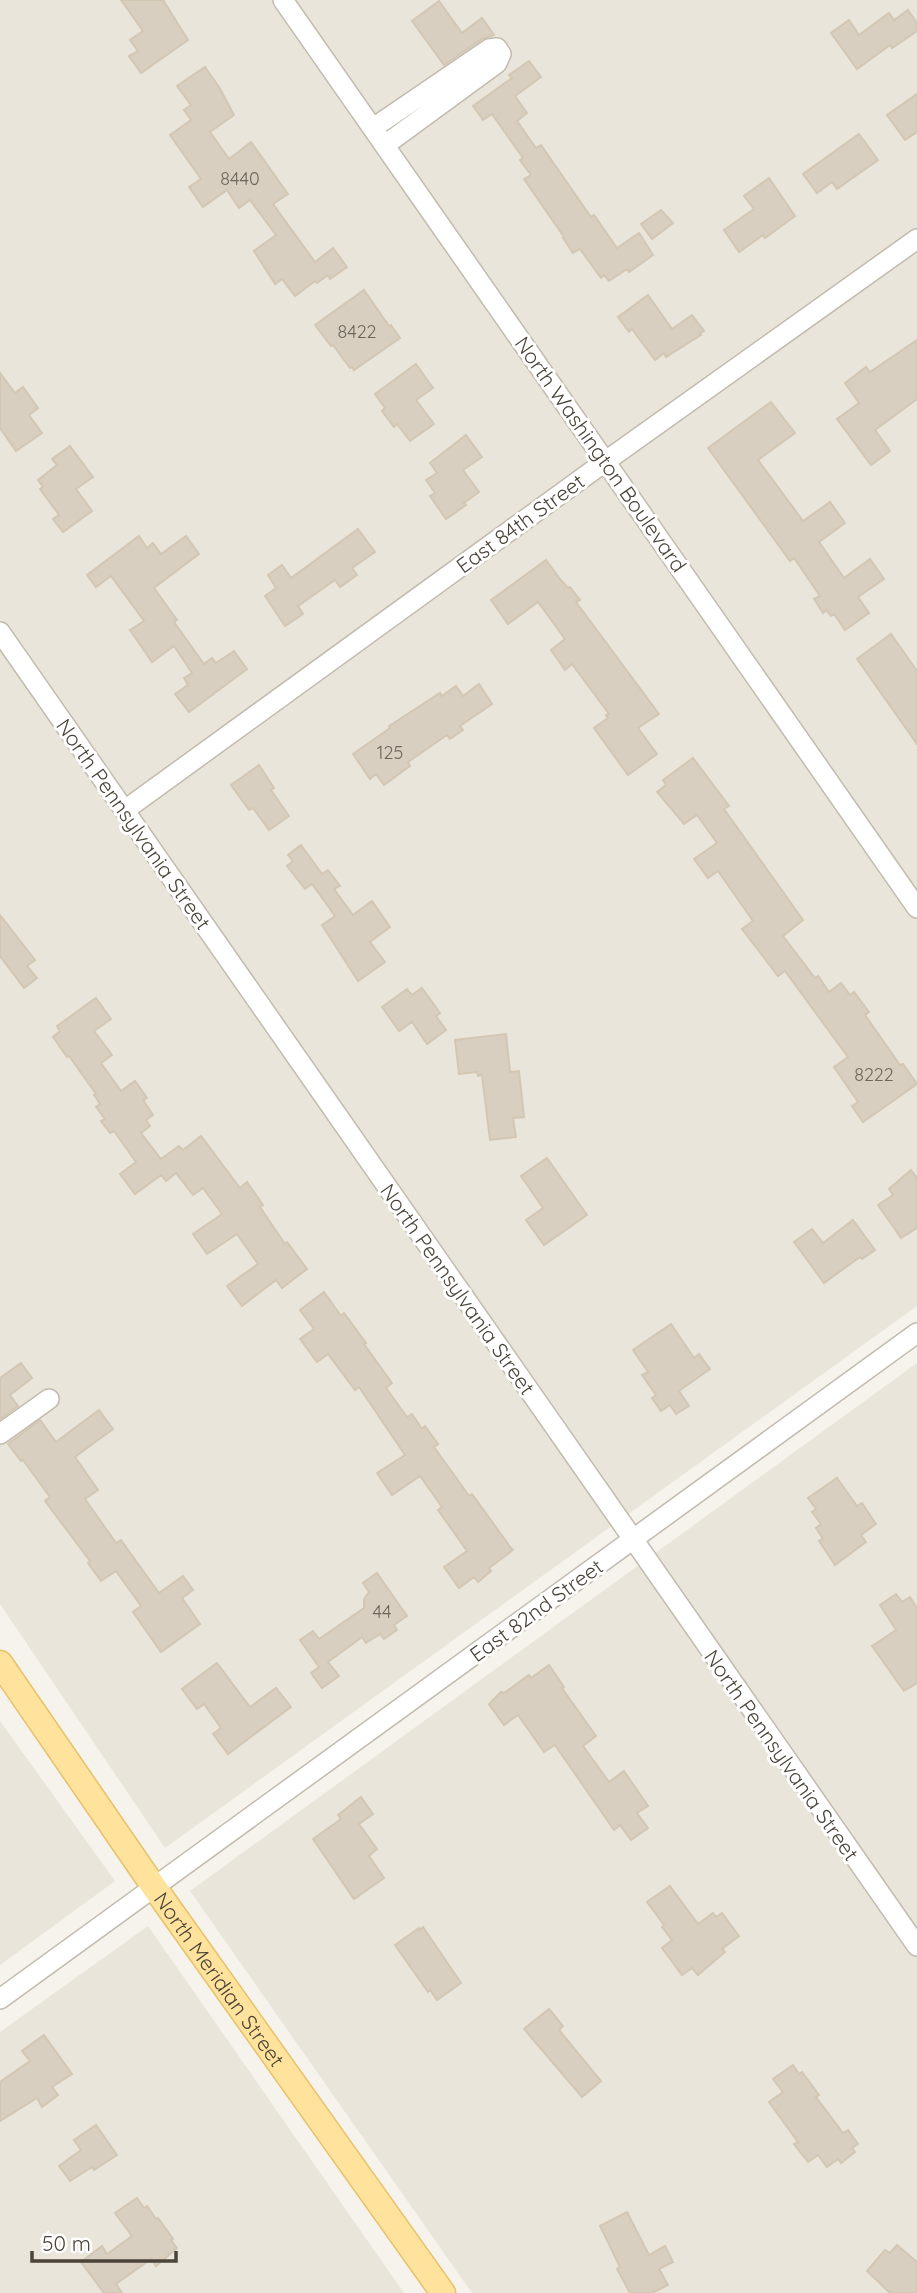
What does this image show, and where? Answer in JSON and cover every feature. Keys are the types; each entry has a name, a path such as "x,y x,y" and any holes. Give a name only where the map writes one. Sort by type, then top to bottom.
{"main road":[{"name":"North Meridian Street","path":"0,1663 154,1887 443,2293"}],"street":[{"name":"North Washington Boulevard","path":"283,0 917,908"},
{"path":"497,48 500,54 497,63 379,137 489,49 497,48"},
{"name":"East 84th Street","path":"125,810 917,239"},
{"name":"North Pennsylvania Street","path":"0,632 917,1946"},
{"name":"East 82nd Street","path":"0,1999 917,1333"},
{"path":"0,1434 49,1399"}],"shaded area":[{"path":"0,0 917,0 917,1306 165,1848 0,1604"},
{"path":"917,1363 917,2293 472,2293 190,1891"},
{"path":"0,1721 115,1881 0,1965"},
{"path":"148,1926 404,2293 0,2293 0,2032"}],"building":[{"path":"121,0 163,0 188,40 141,73 129,56 138,51 130,40 143,31"},
{"path":"439,1 462,33 482,18 494,35 482,39 444,65 412,21"},
{"path":"908,10 917,23 917,31 892,48 890,45 857,69 831,33 849,20 859,35 889,13 894,20"},
{"path":"529,61 541,77 515,96 527,113 517,121 536,148 541,145 591,217 594,215 617,248 639,233 653,255 629,272 627,269 609,281 604,275 601,278 580,249 573,253 524,179 531,175 520,160 523,158 492,114 483,120 473,106 512,78 509,75"},
{"path":"205,67 234,115 210,132 229,159 251,142 288,194 273,204 315,262 333,248 347,267 330,279 328,275 317,283 315,281 295,296 282,279 275,284 254,251 276,235 250,200 239,208 227,190 203,207 189,187 201,179 170,135 191,120 184,110 191,105 177,86"},
{"path":"917,94 917,132 905,140 887,115"},
{"path":"859,134 878,160 837,189 832,182 817,193 803,174"},
{"path":"769,178 795,216 765,238 763,235 739,252 724,230 754,209 744,196"},
{"path":"661,210 673,223 652,239 641,224"},
{"path":"364,290 400,338 354,370 315,325"},
{"path":"648,295 672,329 692,315 704,331 666,357 664,353 655,360 632,329 629,332 618,317"},
{"path":"917,340 917,399 875,430 890,451 871,465 837,419 859,403 845,383 866,367 870,372"},
{"path":"416,364 433,388 416,400 434,424 410,441 397,424 394,427 382,411 385,408 375,394"},
{"path":"0,373 15,393 23,387 38,408 29,415 42,433 16,451 0,428"},
{"path":"771,402 795,433 758,460 803,521 830,502 845,523 819,542 844,578 870,559 884,579 858,597 869,613 845,630 834,614 831,616 826,610 823,613 814,599 820,596 794,558 790,561 708,448"},
{"path":"466,435 482,457 463,470 479,492 446,519 430,496 435,493 426,480 437,473 430,463"},
{"path":"70,446 93,477 76,489 92,511 63,532 53,519 59,515 40,489 43,487 38,480 57,465 52,459"},
{"path":"358,529 375,552 352,568 357,575 340,587 335,580 298,606 303,614 285,626 265,596 276,588 268,575 282,565 291,578"},
{"path":"139,536 147,548 153,543 161,554 186,536 199,554 154,588 204,664 212,658 216,663 234,651 247,669 189,712 175,694 188,685 184,678 192,673 174,646 152,662 130,630 144,621 111,576 96,587 87,575"},
{"path":"546,560 580,600 576,602 659,714 638,728 657,754 628,775 594,728 608,718 606,715 609,714 572,664 565,670 551,650 565,639 538,602 508,624 491,600"},
{"path":"891,634 917,671 917,744 857,659"},
{"path":"479,684 492,704 460,726 463,730 450,739 447,735 408,762 410,766 384,785 376,774 370,779 353,754 390,728 389,726 440,693 442,696 456,686 463,696"},
{"path":"693,758 729,806 724,809 803,920 783,936 829,992 841,983 850,995 854,992 869,1012 865,1015 900,1065 903,1064 917,1084 863,1122 852,1106 858,1102 834,1067 848,1057 785,971 778,976 742,929 753,921 718,871 708,878 694,859 717,843 697,815 684,824 657,792 666,785 663,780"},
{"path":"259,765 274,788 271,790 289,816 269,830 253,808 249,810 231,785"},
{"path":"301,845 322,874 328,870 340,886 334,889 353,915 372,901 390,927 370,942 385,962 358,981 322,925 335,916 312,884 305,889 287,866 293,861 288,855"},
{"path":"0,915 35,960 27,966 37,978 24,988 0,956"},
{"path":"422,988 440,1013 436,1016 446,1030 427,1044 412,1022 399,1031 382,1007 407,989 412,995"},
{"path":"96,998 111,1019 94,1031 112,1055 101,1063 121,1091 135,1081 147,1098 143,1100 153,1115 146,1120 150,1126 141,1133 161,1159 179,1146 183,1150 201,1136 240,1188 247,1182 285,1244 287,1242 307,1269 282,1288 276,1280 242,1306 227,1286 258,1264 237,1234 207,1254 193,1234 222,1214 203,1188 193,1195 176,1173 166,1181 161,1175 135,1194 120,1174 136,1162 114,1131 110,1133 101,1121 105,1119 96,1107 100,1104 94,1095 96,1094 53,1037 60,1031 57,1026"},
{"path":"506,1034 510,1072 519,1071 524,1117 513,1118 516,1137 490,1140 482,1075 478,1076 477,1072 459,1074 455,1040"},
{"path":"547,1158 587,1215 544,1245 526,1220 543,1208 521,1176"},
{"path":"911,1170 917,1178 917,1228 901,1238 878,1205 893,1195 889,1189"},
{"path":"853,1220 875,1250 862,1259 860,1257 824,1283 794,1242 812,1229 823,1243"},
{"path":"324,1292 341,1316 344,1313 366,1343 364,1344 392,1383 386,1388 407,1417 412,1414 422,1429 425,1426 438,1444 434,1447 513,1550 489,1568 491,1571 478,1582 474,1577 459,1588 444,1567 467,1551 438,1510 442,1507 420,1476 392,1495 377,1473 405,1455 359,1387 355,1390 328,1354 317,1362 300,1339 314,1329 300,1310"},
{"path":"671,1324 694,1358 699,1354 710,1369 679,1391 689,1406 676,1414 670,1405 661,1411 652,1398 656,1395 642,1375 648,1372 633,1350"},
{"path":"21,1363 32,1378 10,1395 18,1406 0,1419 0,1378"},
{"path":"99,1410 113,1429 75,1457 98,1490 85,1499 116,1543 121,1540 159,1593 183,1576 193,1590 182,1598 200,1624 161,1652 133,1612 141,1606 116,1571 101,1581 88,1563 90,1561 45,1501 50,1497 8,1444 40,1420 56,1442"},
{"path":"837,1478 857,1506 862,1503 876,1524 861,1535 866,1542 835,1565 819,1541 823,1539 816,1528 821,1524 812,1512 816,1509 808,1498"},
{"path":"377,1573 407,1616 394,1625 397,1630 384,1639 380,1634 366,1643 362,1637 328,1662 339,1676 322,1688 311,1673 319,1667 300,1640 313,1631 319,1639 364,1608 364,1599 369,1592 363,1583"},
{"path":"896,1594 902,1602 910,1597 917,1608 917,1683 904,1691 872,1646 896,1630 880,1605"},
{"path":"217,1663 250,1707 276,1688 291,1707 228,1754 213,1734 221,1728 204,1704 197,1709 182,1689"},
{"path":"549,1665 596,1736 583,1746 609,1782 624,1771 648,1806 637,1813 648,1828 631,1840 620,1825 614,1830 555,1745 544,1752 518,1715 504,1725 489,1704 501,1692 504,1693 529,1675 531,1678"},
{"path":"361,1797 373,1814 359,1824 377,1849 369,1856 384,1878 354,1899 313,1839 341,1819 338,1815"},
{"path":"670,1886 698,1924 713,1913 716,1917 722,1913 739,1936 722,1949 725,1952 698,1975 692,1968 682,1975 662,1948 672,1940 647,1902"},
{"path":"423,1927 461,1983 437,2000 430,1990 428,1992 395,1945"},
{"path":"549,2009 563,2026 559,2030 601,2081 582,2097 524,2029"},
{"path":"44,2035 72,2074 52,2087 58,2095 42,2107 37,2098 0,2121 0,2082 30,2061 22,2051"},
{"path":"793,2065 799,2074 802,2072 819,2095 816,2097 843,2133 848,2130 858,2144 852,2148 855,2152 841,2163 838,2159 827,2167 818,2155 808,2162 794,2144 798,2142 769,2102 783,2092 773,2079"},
{"path":"96,2125 117,2155 70,2181 59,2166 81,2150 74,2140"},
{"path":"137,2198 144,2208 147,2206 156,2219 158,2218 177,2248 156,2266 151,2259 116,2284 122,2293 104,2293 81,2262 102,2246 107,2254 132,2236 115,2213"},
{"path":"627,2212 649,2255 665,2246 673,2262 659,2269 668,2285 652,2293 630,2293 600,2226"},
{"path":"897,2245 917,2262 917,2293 890,2293 867,2271 885,2250 890,2253"}]}
